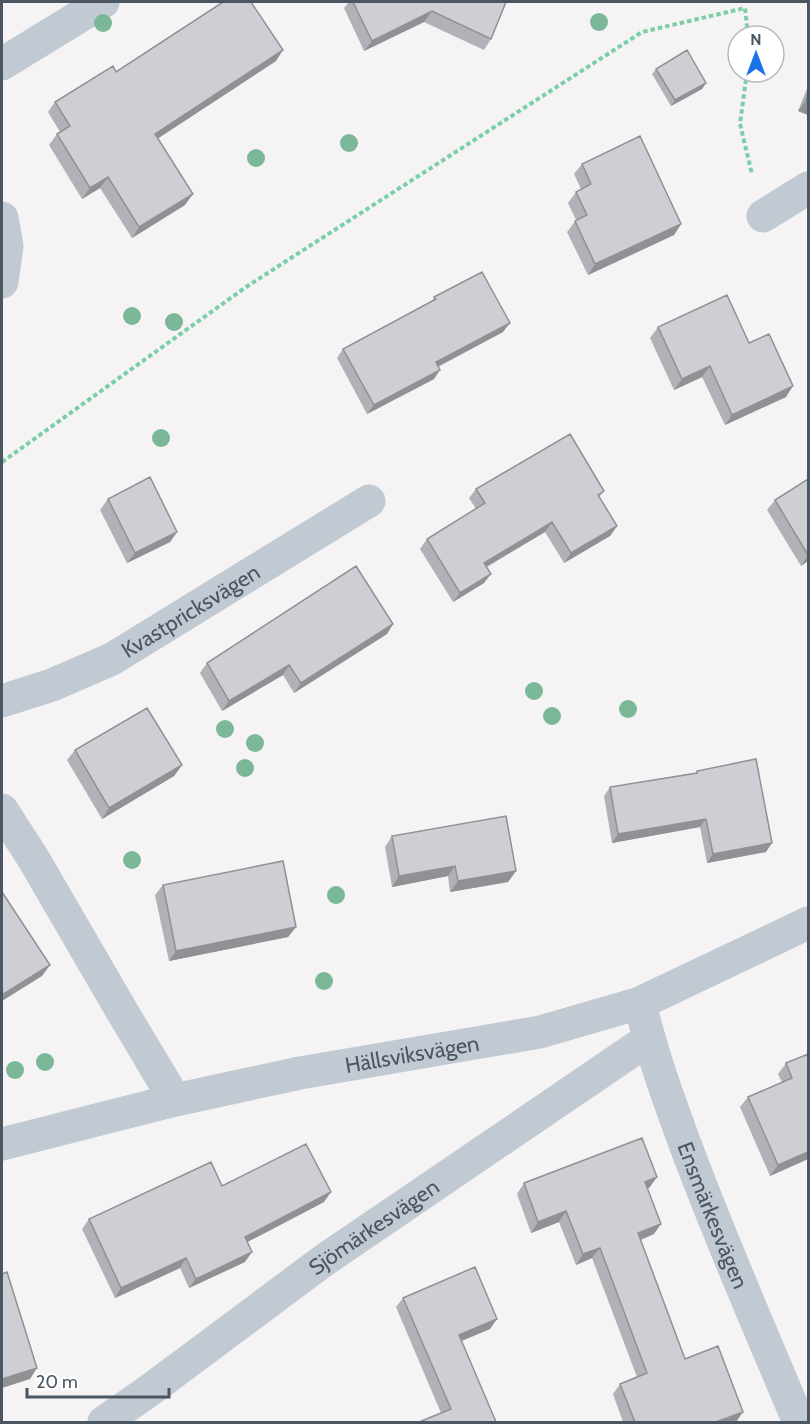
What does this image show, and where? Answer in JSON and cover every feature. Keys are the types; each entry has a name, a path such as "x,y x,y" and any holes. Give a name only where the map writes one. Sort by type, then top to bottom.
{"street":[{"path":"2,64 104,2"},
{"path":"763,216 808,188"},
{"path":"2,218 7,246 2,282"},
{"name":"Kvastpricksvägen","path":"2,701 52,685 112,659 369,501"},
{"path":"2,810 33,858 175,1100"},
{"name":"Hällsviksvägen","path":"2,1144 175,1100 300,1073 540,1032 640,1003 808,923"},
{"name":"Ensmärkesvägen","path":"640,1003 649,1039 705,1200 799,1422"},
{"name":"Sjömärkesvägen","path":"104,1422 323,1261 649,1039"}],"path":[{"path":"2,462 246,287 642,32 745,9 747,24"},
{"path":"745,84 740,124 763,216"}],"building":[{"path":"223,2 251,2 283,50 155,134 193,194 139,227 108,177 90,188 57,134 70,126 55,102 113,66 116,72"},
{"path":"353,2 506,2 491,39 432,11 372,41"},
{"path":"687,50 706,83 675,100 656,69"},
{"path":"640,136 681,224 595,264 575,221 587,215 576,192 591,184 582,164"},
{"path":"482,272 510,323 436,362 440,370 374,405 343,349"},
{"path":"727,295 749,343 769,334 793,386 732,415 710,366 682,379 658,327"},
{"path":"570,434 604,491 598,495 617,526 571,553 552,522 484,563 491,574 460,593 427,539 485,503 476,489"},
{"path":"150,477 177,532 135,553 108,499"},
{"path":"808,479 808,555 775,500"},
{"path":"356,566 393,624 301,683 289,665 229,701 207,663"},
{"path":"147,708 182,765 109,808 75,750"},
{"path":"756,759 772,843 713,854 706,819 618,834 610,787 697,773 697,771"},
{"path":"506,816 516,871 458,881 455,866 399,876 392,836"},
{"path":"283,861 296,927 176,951 163,885"},
{"path":"2,892 50,965 2,995"},
{"path":"808,1054 808,1152 778,1165 748,1097 792,1078 786,1063"},
{"path":"642,1138 657,1177 645,1182 661,1224 638,1233 685,1359 718,1346 743,1412 716,1422 635,1422 620,1384 647,1373 600,1248 583,1254 566,1211 538,1222 524,1183"},
{"path":"306,1144 331,1192 245,1237 252,1252 196,1279 186,1258 121,1288 89,1219 211,1162 222,1186"},
{"path":"475,1267 497,1319 459,1335 496,1422 419,1422 451,1409 403,1298"},
{"path":"7,1272 37,1368 2,1379 2,1274"}]}
